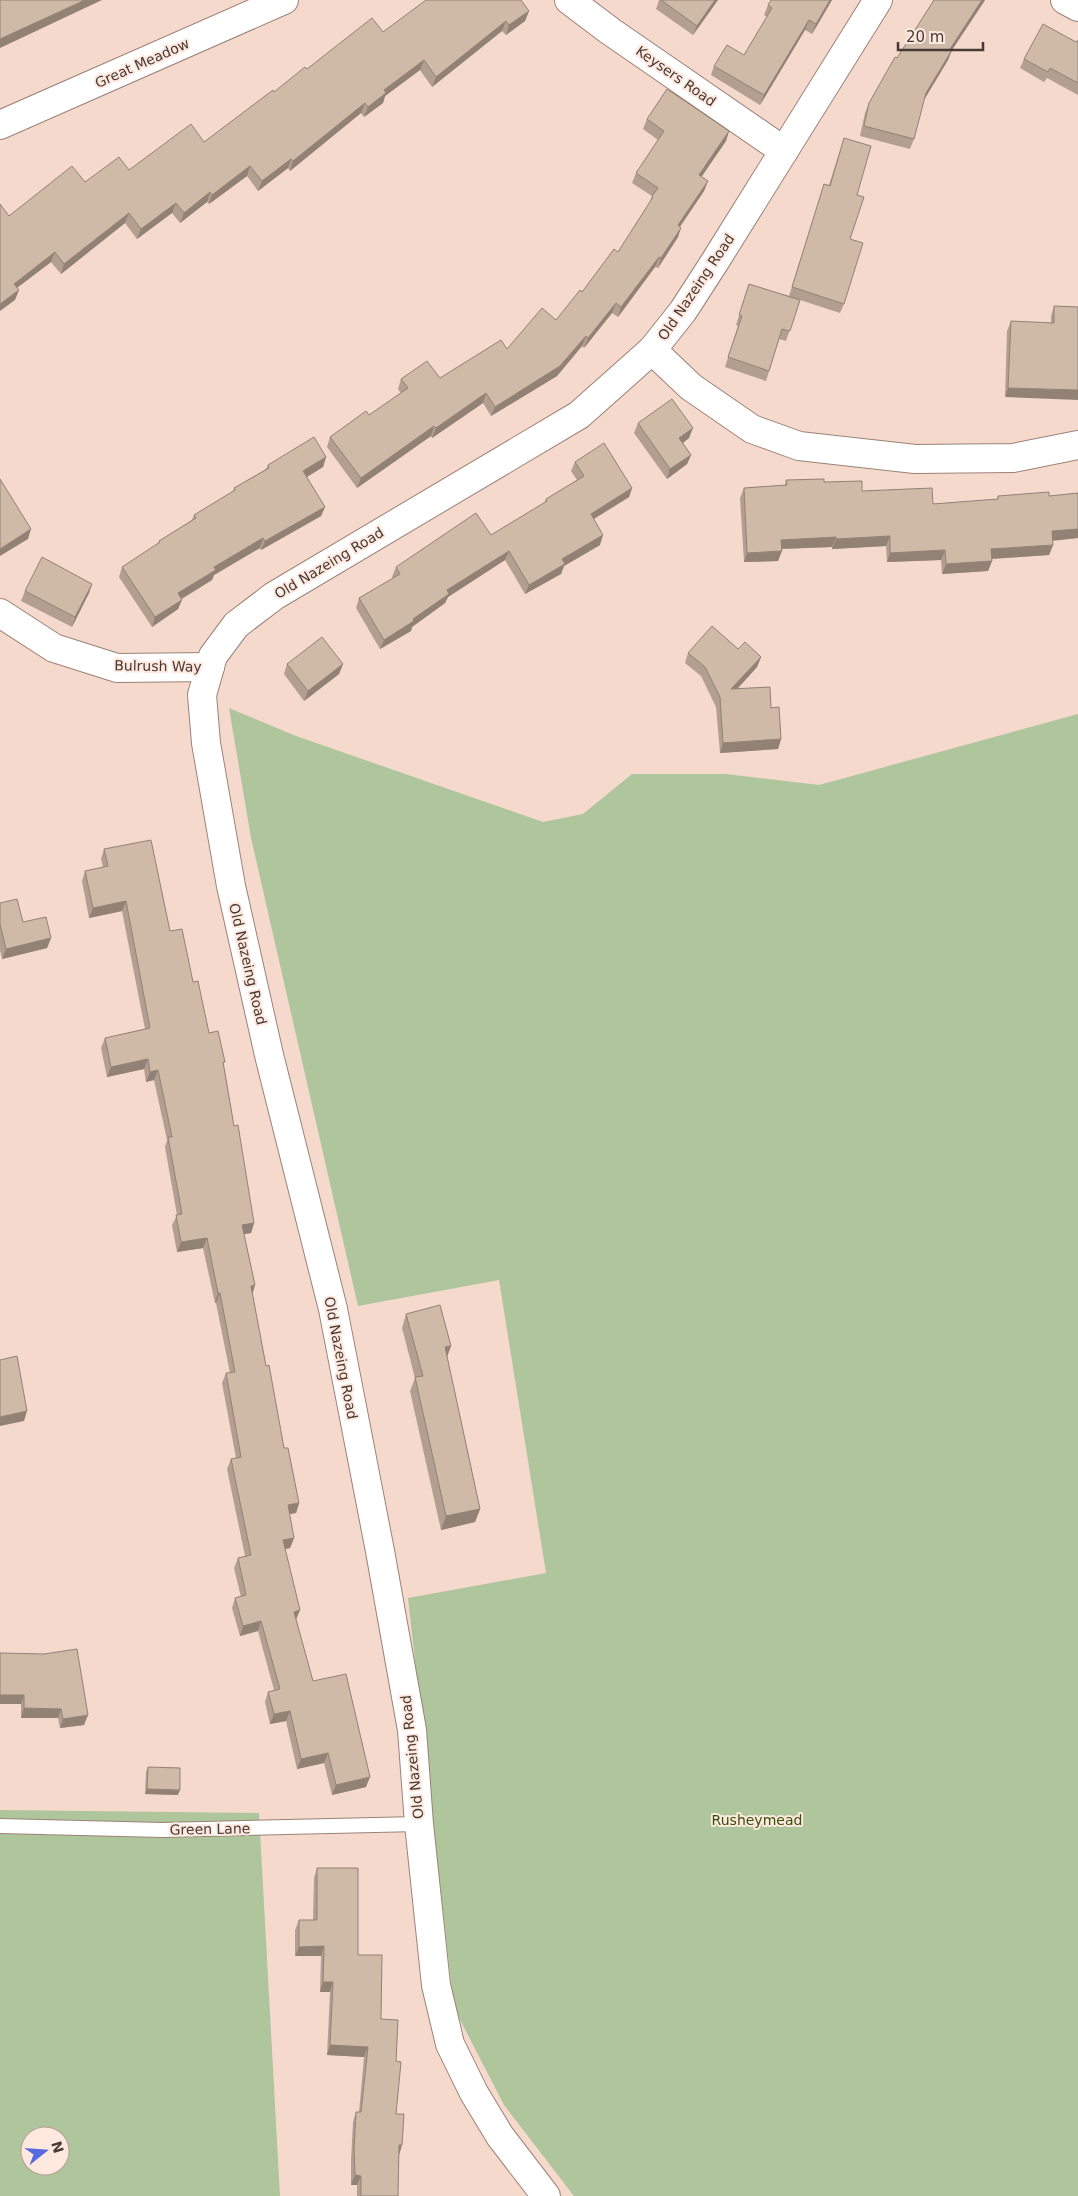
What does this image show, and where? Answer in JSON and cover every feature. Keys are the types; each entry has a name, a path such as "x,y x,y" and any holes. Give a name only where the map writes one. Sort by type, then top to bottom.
{"street":[{"name":"Great Meadow","path":"0,125 284,0"},
{"name":"Keysers Road","path":"569,0 610,31 784,151"},
{"name":"Old Nazeing Road","path":"537,2193 474,2094 450,2044 436,1985 419,1824 412,1730 401,1667 333,1309 269,1055 231,886 206,743 202,695 213,656 236,625 274,596 579,415 652,350 683,311 714,263 878,0"},
{"path":"1065,0 1078,7"},
{"path":"652,350 691,387 752,428 799,446 915,459 1013,458 1078,445"},
{"name":"Bulrush Way","path":"0,613 54,648 117,668 210,667"}],"lane":[{"name":"Green Lane","path":"0,1826 162,1830 419,1824"}],"green space":[{"name":"Rusheymead","path":"229,708 296,736 543,822 583,814 632,774 726,774 819,785 1078,714 1078,2196 574,2196 504,2105 454,2008 408,1598 546,1573 499,1280 358,1306 251,838"},
{"path":"0,1810 259,1813 280,2196 0,2196"}],"building":[{"path":"0,0 85,0 0,39"},
{"path":"426,0 521,0 529,11 509,25 506,21 436,77 424,60 384,90 386,93 368,107 365,103 293,161 291,159 262,181 250,166 212,195 210,192 184,213 176,203 141,229 129,213 64,264 55,252 14,284 19,290 0,304 0,204 9,216 72,166 85,182 119,157 129,170 191,124 204,142 273,90 274,92 305,67 307,69 372,18 383,32"},
{"path":"661,0 715,0 697,26"},
{"path":"771,0 830,0 816,24 809,20 764,95 714,66 727,45 744,55 772,8 768,5"},
{"path":"934,0 982,0 950,49 952,50 926,93 914,139 864,126 869,103 895,57 897,58"},
{"path":"1043,24 1076,42 1078,40 1078,83 1050,68 1048,72 1024,59"},
{"path":"667,89 729,131 699,175 708,181 678,225 681,228 661,258 659,257 621,307 616,303 588,338 586,336 560,366 495,407 486,393 436,428 434,426 361,478 330,437 366,411 369,415 408,388 401,379 427,361 440,378 501,340 507,349 542,308 556,320 580,290 582,292 614,249 618,252 658,188 636,173 664,131 647,119"},
{"path":"844,138 871,146 857,195 864,197 850,239 863,243 844,304 792,287 824,184 830,186"},
{"path":"749,284 800,300 790,331 782,329 769,371 728,357 742,316 739,315"},
{"path":"1054,306 1078,307 1078,390 1008,388 1011,321 1054,323"},
{"path":"672,399 693,428 679,438 691,455 670,469 638,423"},
{"path":"314,437 326,457 303,471 325,507 265,541 263,538 214,567 216,570 178,593 182,600 155,617 122,567 196,518 194,515 235,490 234,488 269,468 268,465"},
{"path":"604,443 632,488 591,514 603,535 562,559 565,564 529,585 509,551 447,590 449,594 413,619 414,621 384,640 359,598 400,574 396,567 476,513 491,535 547,501 546,499 584,476 575,462"},
{"path":"0,479 31,529 0,549"},
{"path":"824,479 824,482 862,481 862,491 932,488 933,504 998,499 998,496 1049,492 1049,496 1078,493 1078,529 1052,531 1053,545 991,549 992,561 946,564 945,550 890,553 890,536 781,540 782,551 747,553 744,488 787,485 786,480"},
{"path":"42,557 92,584 75,617 25,591"},
{"path":"712,626 738,649 745,642 761,657 731,689 770,687 771,708 779,707 781,739 723,743 720,697 705,667 688,653"},
{"path":"322,637 343,664 308,691 287,664"},
{"path":"151,840 170,931 182,929 193,982 198,981 209,1033 218,1031 225,1062 223,1062 234,1126 238,1125 254,1223 242,1225 255,1285 251,1286 266,1366 269,1365 284,1448 288,1448 299,1503 288,1505 294,1538 283,1540 300,1610 294,1612 313,1681 346,1674 370,1777 336,1785 328,1753 301,1759 290,1711 274,1714 268,1692 280,1689 261,1621 243,1626 235,1598 246,1595 238,1558 251,1555 231,1459 241,1457 226,1373 235,1372 220,1293 218,1293 207,1238 181,1242 176,1215 182,1214 168,1137 172,1137 158,1070 150,1072 148,1059 111,1067 105,1038 150,1028 126,901 93,908 85,871 108,866 104,849"},
{"path":"17,899 23,922 46,917 51,938 6,949 0,924 0,903"},
{"path":"440,1305 451,1346 445,1347 480,1509 446,1516 415,1377 423,1376 406,1314"},
{"path":"17,1356 27,1411 0,1417 0,1360"},
{"path":"77,1649 88,1715 63,1719 61,1709 24,1708 24,1695 0,1695 0,1653 44,1654"},
{"path":"148,1767 180,1768 180,1790 147,1789"},
{"path":"317,1868 358,1868 358,1955 382,1955 381,2019 398,2020 396,2061 401,2062 396,2114 404,2114 402,2145 399,2145 398,2196 361,2196 361,2176 355,2175 356,2112 361,2112 368,2047 330,2045 333,1982 323,1982 324,1946 299,1947 299,1920 317,1920"}]}
